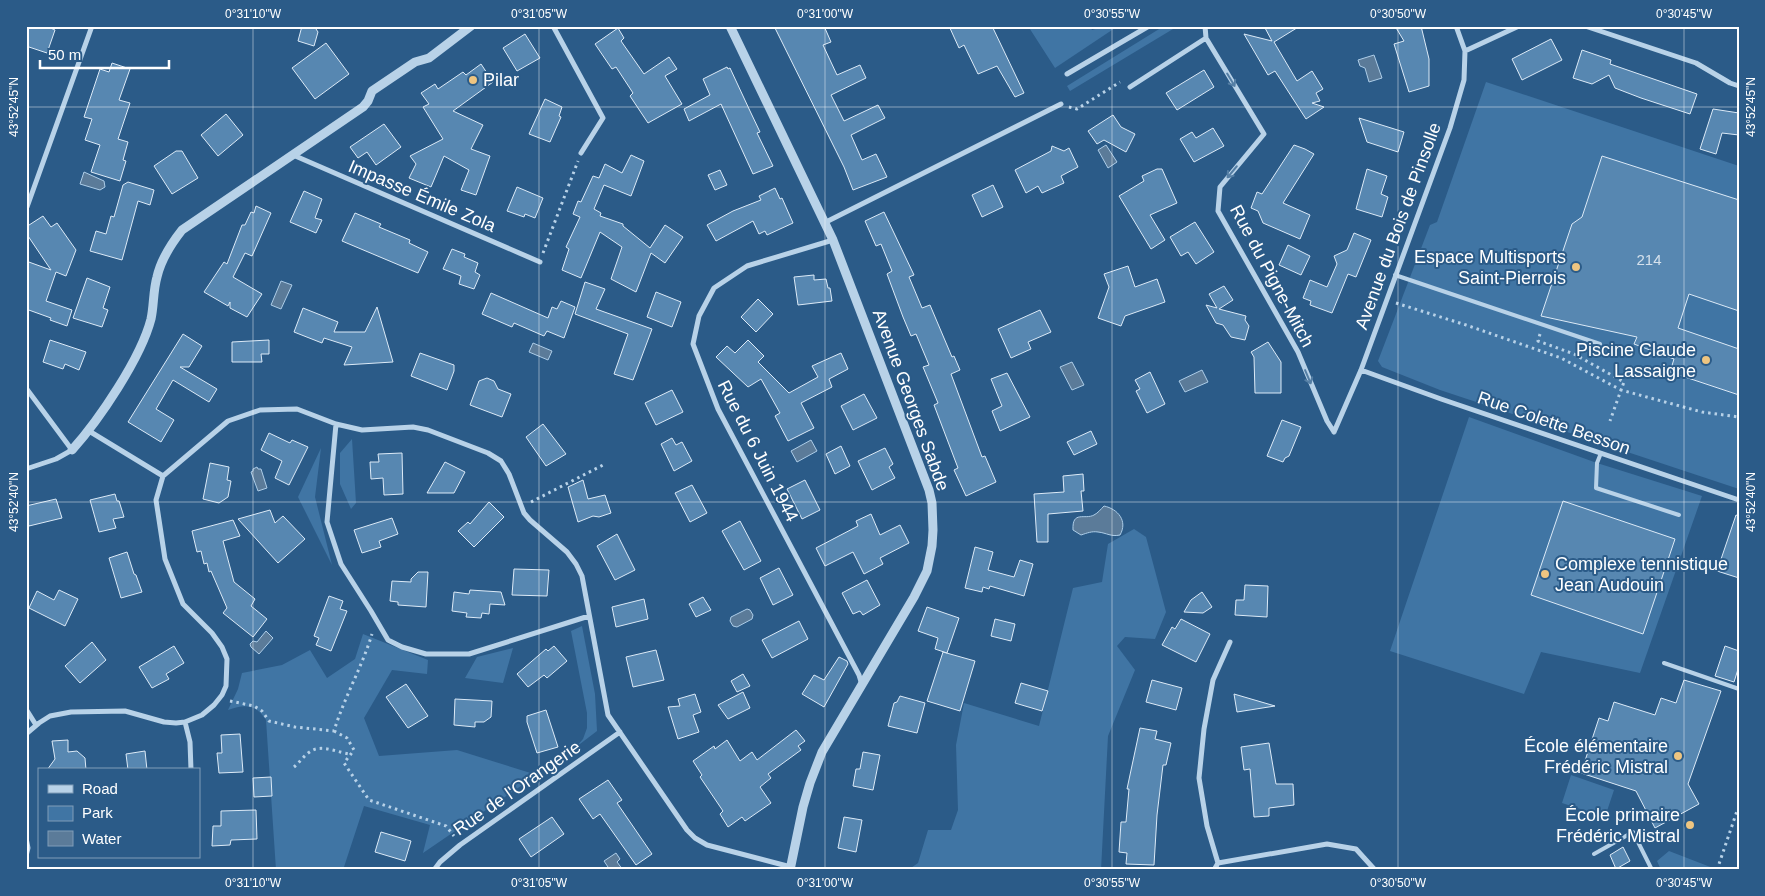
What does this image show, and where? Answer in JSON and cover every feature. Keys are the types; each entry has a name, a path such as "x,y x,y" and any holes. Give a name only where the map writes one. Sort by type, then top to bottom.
{"street":[{"path":"27,207 92,26"},
{"path":"26,469 56,459 72,450 89,431 134,359 145,337 151,317 156,277 171,244 182,230 363,107 368,102 372,92 415,62 429,58 471,26"},
{"path":"552,26 603,118 581,153"},
{"name":"Avenue Georges Sabde","path":"730,26 833,240 929,490 933,517 932,546 926,571 914,597 828,740 816,767 803,808 791,868"},
{"path":"1068,74 1149,26"},
{"name":"Rue du Pigne-Mitch","path":"1205,26 1206,38 1264,134 1220,187 1218,211 1298,352 1327,421 1334,432"},
{"name":"Avenue du Bois de Pinsolle","path":"1334,432 1360,370 1450,128 1464,80 1465,51 1456,26"},
{"path":"1465,51 1519,26"},
{"path":"1585,26 1696,63 1730,83 1739,86"},
{"path":"1130,87 1206,38"},
{"path":"824,222 1061,104"},
{"name":"Impasse Émile Zola","path":"292,155 540,262"},
{"name":"Rue du 6 Juin 1944","path":"833,240 747,266 714,288 699,316 693,344 718,409 859,675 862,685"},
{"name":"Rue Colette Besson","path":"1360,370 1441,400 1739,500"},
{"path":"26,388 72,450"},
{"path":"26,734 50,716 71,712 125,712 164,722 185,722 202,715 220,698 226,686 227,659 222,647 212,633 183,604 165,559 156,500 163,476 228,421 260,410 297,409 336,424 362,430 413,427 428,430 488,453 501,461 530,520 567,552 576,564 582,576 608,715 687,830 695,838 707,844 791,868"},
{"path":"336,424 327,522 341,564 388,640 402,647 426,654 469,654 589,616"},
{"path":"89,431 163,476"},
{"path":"1214,870 1218,863 1207,826 1199,778 1204,729 1213,680 1230,642"},
{"path":"26,709 36,725"},
{"path":"185,722 190,742 191,768"},
{"name":"Rue de l'Orangerie","path":"434,870 460,844 620,732"},
{"path":"26,838 28,848 26,856"},
{"path":"1218,863 1327,844 1356,849 1375,870"}],"lane":[{"path":"1395,275 1600,344"},
{"path":"1601,453 1597,463 1596,488 1679,515"},
{"path":"1664,663 1739,688"},
{"path":"1594,854 1633,832 1652,870"}],"path":[{"path":"540,262 581,153"},
{"path":"1386,300 1561,358 1622,390 1702,412 1739,417"},
{"path":"1549,335 1540,332 1538,341 1574,354 1624,382 1610,420"},
{"path":"522,507 605,464"},
{"path":"334,731 339,715 364,659 377,621"},
{"path":"220,698 254,706 262,711 269,721 296,727 334,731 347,738 354,750 344,763 369,800 446,826 460,844"},
{"path":"294,767 313,750 325,748 350,754"},
{"path":"1717,870 1737,811 1739,812"}],"green space":[{"path":"1028,26 1090,26 1092,30 1105,26 1118,26 1055,68"},
{"path":"1164,26 1178,26 1070,91 1067,86"},
{"name":"Espace Multisports Saint-Pierrois","path":"1486,82 1739,166 1739,489 1440,390 1382,367 1378,361 1430,225 1437,222"},
{"name":"Complexe tennistique Jean Audouin","path":"1469,417 1597,463 1702,496 1640,673 1541,652 1524,694 1390,651"},
{"path":"352,439 356,503 351,509 340,484 340,453"},
{"path":"321,448 315,497 332,565 298,497"},
{"path":"1134,529 1146,537 1166,612 1155,639 1125,637 1117,646 1135,670 1108,736 1101,870 908,870 918,863 928,830 951,830 958,810 956,745 964,703 1039,726 1073,588 1102,582 1108,544"},
{"path":"582,626 595,694 597,731 576,747 583,739 587,728 587,713 571,631"},
{"path":"363,634 428,660 427,674 392,670 364,718 379,756 457,750 537,775 423,853 430,825 364,806 343,870 276,870 266,720 254,708 245,706 228,710 238,689 242,673 282,665 310,650 327,678 355,659"},
{"path":"513,648 503,683 465,678 477,657"},
{"path":"1571,775 1614,790 1605,817 1562,803"},
{"path":"1669,851 1713,868 1712,870 1661,870 1657,861"}],"water":[{"path":"1374,55 1382,78 1369,82 1365,68 1360,66 1358,60"},
{"path":"1106,145 1117,162 1108,168 1098,150"},
{"path":"84,172 104,181 105,187 100,190 80,184"},
{"path":"281,281 292,285 281,309 271,305"},
{"path":"533,343 552,351 548,360 529,352"},
{"path":"1072,362 1084,385 1072,390 1060,367"},
{"path":"1202,370 1208,382 1185,392 1179,381"},
{"path":"811,440 817,451 797,462 791,451"},
{"path":"257,467 261,469 267,488 258,491 251,472"},
{"path":"1104,506 1114,510 1120,516 1123,525 1120,535 1090,532 1081,535 1073,530 1073,524 1077,518 1094,515"},
{"path":"747,609 753,615 752,619 737,627 733,626 730,621 731,617"},
{"path":"266,631 273,638 259,654 250,644 253,641 257,642"},
{"path":"616,853 620,859 617,862 623,870 610,870 604,861"}],"building":[{"path":"26,26 46,26 55,30 47,53 26,46"},
{"path":"302,26 314,26 318,32 314,46 298,41"},
{"path":"774,26 824,26 831,42 823,45 837,75 860,65 866,78 831,95 844,121 878,105 885,118 851,135 862,160 876,154 887,177 853,190 844,167"},
{"path":"949,26 992,26 1024,93 1015,97 997,66 978,74 964,45 959,48"},
{"path":"1264,26 1300,26 1274,42 1297,81 1312,71 1323,89 1316,93 1320,101 1312,103 1324,107 1306,119 1275,71 1268,75 1244,34 1272,41"},
{"path":"1395,26 1421,26 1429,59 1429,86 1409,92 1394,44 1404,41"},
{"path":"618,28 624,38 621,41 644,74 669,57 677,69 665,76 682,104 648,123 630,96 633,93 616,67 612,69 595,44"},
{"path":"525,34 540,58 517,71 503,48"},
{"path":"1551,39 1562,60 1522,80 1512,59"},
{"path":"326,43 349,74 315,99 292,68"},
{"path":"1582,50 1611,60 1610,64 1697,94 1690,114 1615,88 1609,75 1592,84 1573,78"},
{"path":"112,63 130,69 119,100 130,103 118,139 128,142 123,160 126,161 120,181 91,172 100,145 85,140 92,119 84,117 100,69 109,72"},
{"path":"481,64 493,82 453,111 483,125 471,149 490,156 476,195 461,190 469,170 444,156 431,187 409,178 416,164 410,156 443,139 423,107 429,104 421,93 435,84 438,89 463,72 466,75"},
{"path":"727,67 728,69 730,68 760,132 757,133 773,166 753,174 721,104 689,121 684,109 710,95 703,79"},
{"path":"1204,70 1214,87 1177,110 1166,93"},
{"path":"545,99 562,107 559,116 561,117 550,142 529,134"},
{"path":"1713,109 1739,113 1739,135 1722,133 1716,154 1700,149"},
{"path":"226,114 243,135 218,156 201,135"},
{"path":"1113,115 1121,127 1135,134 1126,152 1104,140 1097,144 1088,131"},
{"path":"1359,118 1404,132 1398,152 1367,142"},
{"path":"384,124 401,147 376,165 367,152 358,158 350,147"},
{"path":"1213,128 1224,146 1194,162 1180,139 1192,132 1196,138"},
{"path":"1294,145 1314,154 1283,203 1310,215 1300,239 1263,223 1258,211 1251,208 1257,192 1262,194"},
{"path":"1052,146 1064,151 1069,148 1078,167 1061,176 1064,183 1042,193 1038,186 1026,193 1015,170 1051,151"},
{"path":"176,151 182,151 198,178 172,194 154,166"},
{"path":"631,155 644,161 631,196 604,185 594,209 601,213 600,216 623,224 650,248 665,225 683,237 665,263 651,253 636,292 611,279 622,247 600,232 581,278 562,270 569,249 566,247 580,217 573,214 578,201 581,202 593,176 599,178 605,164 622,173"},
{"path":"1602,156 1739,200 1739,311 1689,294 1678,328 1739,349 1739,395 1670,372 1674,359 1634,344 1637,337 1541,316 1572,224 1582,217"},
{"path":"1157,169 1162,169 1177,203 1150,215 1165,240 1151,249 1119,196 1144,181 1142,176"},
{"path":"1367,169 1387,176 1381,194 1388,197 1382,217 1356,209"},
{"path":"720,170 727,185 715,190 708,175"},
{"path":"128,182 154,190 150,205 138,201 122,260 90,251 96,231 106,234 111,216 114,217 123,185"},
{"path":"993,185 1003,207 982,217 972,195"},
{"path":"517,187 543,198 535,218 525,214 524,217 507,211"},
{"path":"775,188 780,199 782,198 793,223 767,235 765,231 759,234 753,221 716,241 707,225 733,211 761,200 759,196"},
{"path":"304,191 322,199 315,218 322,220 316,233 290,222"},
{"path":"256,206 271,213 252,256 245,253 233,277 262,294 247,317 230,308 230,302 228,306 204,292 224,262 227,264 242,225 245,225 251,212 254,213"},
{"path":"884,212 914,275 909,277 922,308 930,305 952,357 954,356 960,370 951,374 982,457 985,456 996,482 966,496 954,470 958,468 934,405 938,403 923,367 929,365 916,334 911,336 903,317 887,274 892,271 881,244 876,246 865,221"},
{"path":"355,213 381,224 379,227 410,240 409,243 428,252 418,273 342,241"},
{"path":"43,216 51,227 57,223 76,250 66,276 56,272 46,301 72,310 67,326 26,309 26,261 51,270 26,233 26,227"},
{"path":"1195,222 1214,252 1196,264 1188,252 1181,256 1170,237"},
{"path":"1354,233 1371,240 1356,277 1348,274 1332,313 1310,305 1311,301 1303,298 1310,280 1327,287 1337,264 1334,256 1347,250"},
{"path":"1288,245 1310,256 1301,275 1279,265"},
{"path":"452,249 465,254 464,257 478,263 475,272 480,275 474,289 459,284 461,276 443,269"},
{"path":"1128,266 1135,287 1157,279 1165,302 1125,316 1121,326 1098,318 1109,287 1104,274"},
{"path":"814,275 814,280 826,279 832,301 798,305 794,277"},
{"path":"87,278 110,287 103,308 108,310 102,327 73,318"},
{"path":"585,282 605,289 596,309 652,329 633,380 614,374 628,334 575,314"},
{"path":"1224,286 1233,300 1219,309 1246,316 1245,320 1249,326 1245,340 1231,337 1223,325 1216,323 1206,305 1217,308 1209,294"},
{"path":"656,292 681,302 672,327 647,317"},
{"path":"491,293 548,318 552,307 557,309 561,301 575,307 564,338 547,331 544,336 514,323 512,327 482,314"},
{"path":"758,299 773,314 756,332 741,317"},
{"path":"377,307 393,362 344,365 352,347 324,338 322,343 294,332 303,308 338,322 334,332 365,332"},
{"path":"1040,310 1051,332 1028,342 1031,349 1011,358 998,329"},
{"path":"183,334 202,346 189,367 180,367 217,389 209,402 173,380 156,409 174,420 161,442 128,422"},
{"path":"50,340 86,352 79,370 65,364 63,369 43,362"},
{"path":"269,340 269,354 261,354 262,362 232,362 232,342"},
{"path":"748,340 764,356 758,362 789,393 818,377 812,366 841,353 848,369 829,379 832,387 801,403 814,428 788,441 775,416 780,413 761,379 748,387 716,357 727,346 735,353"},
{"path":"1268,342 1281,362 1281,393 1255,393 1254,357 1251,352"},
{"path":"420,353 454,365 454,371 447,390 411,376"},
{"path":"1150,372 1165,404 1147,413 1136,391 1140,389 1135,380"},
{"path":"1007,373 1030,417 1000,431 992,411 1002,406 991,379"},
{"path":"487,378 494,381 498,389 511,394 502,417 470,405 479,381"},
{"path":"672,390 683,412 656,425 645,403"},
{"path":"864,394 877,418 853,430 841,406"},
{"path":"1282,420 1301,427 1289,456 1283,462 1267,456"},
{"path":"543,424 566,454 546,466 526,437"},
{"path":"1091,431 1097,444 1074,455 1067,442"},
{"path":"269,433 290,443 292,440 308,447 289,485 275,478 282,461 261,450"},
{"path":"672,438 676,445 682,442 692,461 674,471 661,444"},
{"path":"841,446 850,466 835,474 826,454"},
{"path":"885,448 893,464 889,467 895,478 872,490 858,461"},
{"path":"402,453 403,494 384,495 383,478 371,479 370,462 379,462 378,454"},
{"path":"445,462 465,472 454,493 427,493"},
{"path":"210,463 229,467 227,480 231,481 228,497 219,503 203,499"},
{"path":"1083,474 1084,491 1081,491 1083,511 1048,514 1048,542 1037,542 1034,494 1064,492 1063,476"},
{"path":"583,480 588,499 605,495 611,513 599,517 593,516 578,522 568,487"},
{"path":"805,480 820,510 802,519 787,489"},
{"path":"692,485 707,513 690,522 675,493"},
{"path":"115,494 124,517 113,519 116,528 99,532 90,500"},
{"path":"56,499 62,518 29,526 26,517 26,506"},
{"path":"1563,501 1675,539 1643,634 1531,595"},
{"path":"489,502 504,517 474,547 458,531 468,522 470,524"},
{"path":"270,510 275,523 283,516 305,539 278,563 238,519"},
{"path":"871,514 880,535 900,525 909,543 880,558 883,564 864,574 853,552 825,566 816,548 858,526 856,521"},
{"path":"1736,515 1739,516 1739,578 1717,571"},
{"path":"392,518 398,534 379,541 381,547 362,553 354,530"},
{"path":"233,520 240,536 223,541 234,582 255,599 251,606 267,619 253,637 223,613 227,608 211,571 209,572 207,563 204,564 201,551 197,552 192,531"},
{"path":"740,521 761,561 744,570 722,531"},
{"path":"617,534 635,570 615,580 597,546"},
{"path":"975,547 993,552 988,570 1014,577 1020,560 1033,564 1024,596 990,586 989,589 983,587 982,592 965,588"},
{"path":"127,552 142,592 121,598 109,558"},
{"path":"779,568 793,595 773,605 760,578"},
{"path":"514,569 549,570 547,596 512,595"},
{"path":"418,572 428,572 426,607 398,605 398,602 390,601 392,581 411,582 411,579"},
{"path":"867,580 880,605 863,615 860,611 853,614 842,593"},
{"path":"1245,585 1268,586 1267,617 1235,615 1236,600 1244,600"},
{"path":"59,590 78,599 65,626 29,608 37,591 54,600"},
{"path":"470,590 501,592 505,605 490,604 489,614 482,613 481,618 466,617 467,613 452,611 454,592 469,594"},
{"path":"1202,592 1212,607 1203,613 1184,612 1191,600"},
{"path":"329,596 343,601 340,609 347,611 331,651 316,645 319,638 314,636"},
{"path":"703,597 711,610 696,617 689,604"},
{"path":"644,599 648,619 616,627 612,607"},
{"path":"927,607 959,618 947,653 935,649 938,638 918,631"},
{"path":"995,619 1015,624 1011,641 991,636"},
{"path":"1181,619 1210,634 1196,662 1162,645 1172,627 1175,629"},
{"path":"799,621 808,639 772,658 762,640"},
{"path":"92,642 106,660 80,683 65,666"},
{"path":"174,646 184,663 166,674 169,679 152,688 139,667"},
{"path":"554,646 567,661 547,678 544,675 528,687 517,674 546,649 548,651"},
{"path":"1725,646 1739,651 1739,666 1734,682 1715,676"},
{"path":"656,650 664,680 633,687 626,657"},
{"path":"943,652 975,661 960,711 927,701"},
{"path":"839,657 847,661 848,664 824,707 802,694 814,675 824,680"},
{"path":"743,674 750,686 737,692 731,681"},
{"path":"1152,680 1182,688 1176,710 1146,702"},
{"path":"1684,680 1721,691 1688,784 1699,804 1655,828 1636,791 1581,773 1599,718 1608,721 1614,702 1655,715 1661,698 1676,703"},
{"path":"1021,683 1048,691 1042,711 1015,703"},
{"path":"406,684 428,716 408,728 386,697"},
{"path":"743,692 750,708 728,719 718,705"},
{"path":"695,694 701,712 693,715 699,732 678,739 668,707 680,706 678,699"},
{"path":"1234,694 1275,706 1237,712"},
{"path":"900,696 925,703 917,733 888,726 894,703 897,702"},
{"path":"455,699 492,701 491,717 484,722 475,722 475,727 454,725"},
{"path":"546,710 558,747 537,753 527,722 527,716"},
{"path":"1140,728 1157,731 1155,739 1171,743 1166,765 1163,765 1154,865 1126,864 1127,853 1119,852 1121,822 1126,822 1129,789 1127,789"},
{"path":"796,730 805,741 798,746 801,750 768,774 771,778 760,787 771,803 745,821 742,817 728,827 720,814 723,811 700,777 702,775 693,761 714,746 715,749 727,740 740,761 752,752 757,760"},
{"path":"240,734 243,772 219,773 217,753 222,753 221,735"},
{"path":"68,740 68,752 77,751 85,758 86,768 48,768 55,759 52,741"},
{"path":"1269,743 1276,784 1293,784 1294,805 1269,808 1269,816 1254,817 1250,769 1244,770 1241,747"},
{"path":"145,751 147,768 128,768 126,754"},
{"path":"863,752 880,755 873,790 853,786 856,769 860,769"},
{"path":"271,777 272,796 254,797 253,778"},
{"path":"608,780 622,800 617,803 652,854 636,865 600,814 593,819 579,799"},
{"path":"256,810 257,839 231,840 230,845 212,846 213,826 221,826 221,811"},
{"path":"552,817 564,834 531,857 519,839"},
{"path":"844,817 862,820 856,852 838,848"},
{"path":"381,832 411,841 405,861 375,852"},
{"path":"1623,847 1630,861 1616,869 1610,855"}],"place":[{"name":"Pilar","path":"473,80"},
{"name":"Espace Multisports Saint-Pierrois","path":"1576,267"},
{"name":"Piscine Claude Lassaigne","path":"1706,360"},
{"name":"Complexe tennistique Jean Audouin","path":"1545,574"},
{"name":"École élémentaire Frédéric Mistral","path":"1678,756"},
{"name":"École primaire Frédéric Mistral","path":"1690,825"}]}
